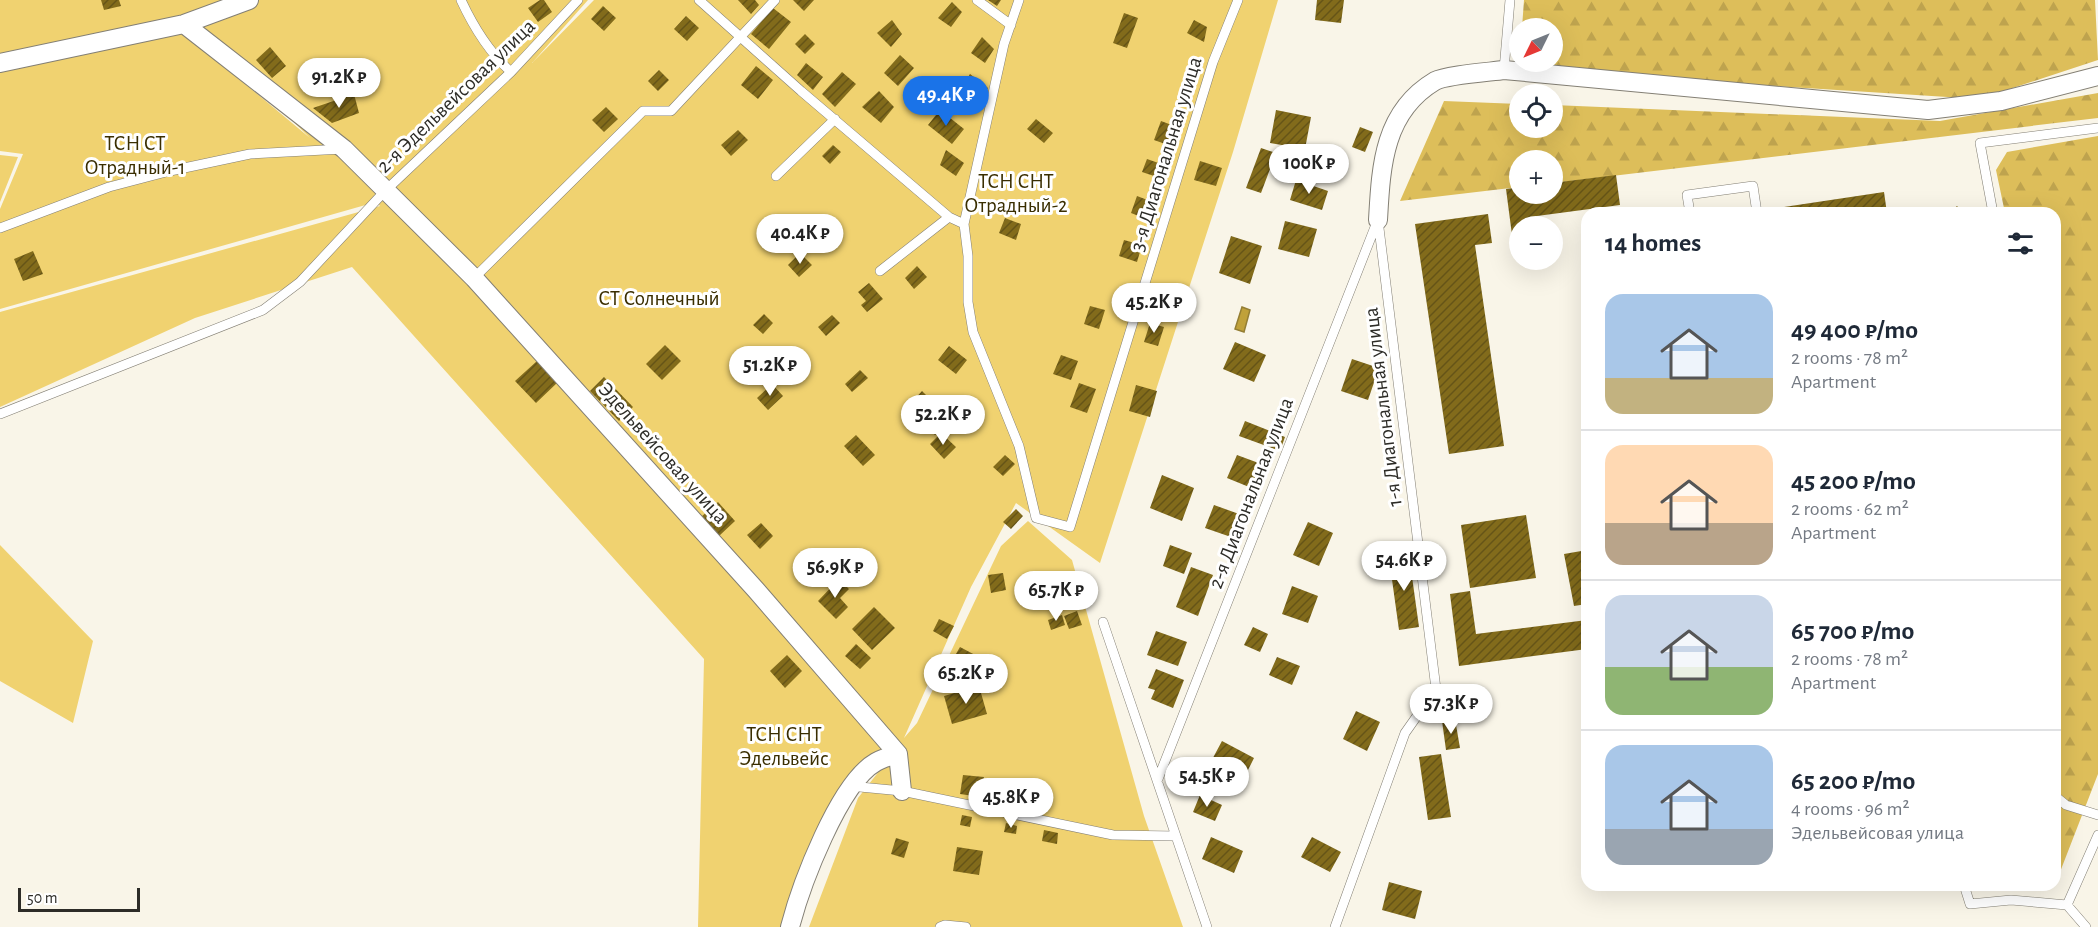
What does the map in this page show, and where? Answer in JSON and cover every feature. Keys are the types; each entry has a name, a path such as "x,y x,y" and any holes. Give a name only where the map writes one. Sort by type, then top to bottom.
{"street":[{"path":"0,63 184,24 249,0"},
{"name":"Эдельвейсовая улица","path":"184,24 344,149 384,192 474,278 756,590 898,754"},
{"path":"1378,220 1382,158 1401,111 1436,81 1503,70 1929,110 2001,101 2098,76"},
{"path":"790,927 812,864 846,792 876,762 898,754 902,791"}],"lane":[{"path":"461,0 470,18 499,61 511,72"},
{"name":"2-я Эдельвейсовая улица","path":"0,414 263,310 300,282 384,192 511,72 578,0"},
{"path":"699,0 949,217 964,224 1011,25 1019,0"},
{"path":"474,278 643,111 671,111 775,0"},
{"path":"977,0 1011,25"},
{"name":"3-я Диагональная улица","path":"964,224 968,256 968,302 973,332 1019,446 1036,518 1070,527 1213,62 1238,0"},
{"path":"1503,70 1509,0"},
{"path":"776,177 835,119"},
{"path":"1992,207 1980,143 2098,128"},
{"path":"0,228 109,187 170,171 250,154 344,149"},
{"path":"1689,207 1687,195 1753,186 1757,207"},
{"path":"880,271 949,217"},
{"name":"2-я Диагональная улица","path":"1158,779 1378,220"},
{"name":"1-я Диагональная улица","path":"1335,927 1405,733 1436,689 1378,220"},
{"path":"1103,622 1207,927"},
{"path":"860,787 902,791 1113,835 1176,836"},
{"path":"2061,801 2066,805 2098,815"},
{"path":"2067,905 2098,835"},
{"path":"1966,891 1971,904 2011,900 2067,905 2086,927"},
{"path":"940,927 945,925 966,927"}],"green space":[{"path":"0,0 588,0 532,63 594,0 1278,0 1233,152 1100,563 1016,503 971,587 904,738 917,723 1001,546 1028,521 1072,560 1144,816 1183,927 809,927 858,798 887,761 853,792 805,900 798,927 698,927 704,659 352,267 195,318 0,407 0,312 380,206 376,202 0,309 0,209 23,154 0,151 0,69 184,33 310,138 197,26 0,67"},
{"path":"1524,0 2095,0 2098,60 1979,99 1551,72 1563,72 1563,18 1523,18"},
{"path":"2098,93 2098,118 1563,182 1563,150 1509,150 1509,188 1400,201 1444,101 1509,104 1509,138 1563,138 1563,105 1940,121"},
{"path":"2098,136 2098,774 2061,869 2061,207 2004,207 1996,170 2007,152"},
{"path":"0,155 18,157 0,202"},
{"path":"0,545 93,641 73,723 0,681"}],"shaded area":[{"path":"1242,307 1250,310 1244,332 1235,329"}],"building":[{"path":"101,0 119,0 121,6 104,10"},
{"path":"544,0 552,12 538,22 528,8"},
{"path":"738,0 755,0 759,5 751,14"},
{"path":"793,0 814,0 804,11"},
{"path":"988,0 1001,0 997,6"},
{"path":"1317,0 1344,0 1341,23 1315,20"},
{"path":"952,2 962,12 951,27 938,18"},
{"path":"603,6 616,18 604,31 591,19"},
{"path":"773,8 791,22 769,49 751,34"},
{"path":"1124,13 1138,18 1127,48 1113,43"},
{"path":"686,16 699,28 687,41 674,29"},
{"path":"892,20 902,34 891,47 877,33"},
{"path":"1194,20 1207,27 1204,42 1187,33"},
{"path":"805,34 815,44 805,54 795,44"},
{"path":"982,37 994,49 985,63 971,53"},
{"path":"270,47 286,66 272,78 256,60"},
{"path":"900,55 914,68 898,86 884,73"},
{"path":"806,63 823,77 813,90 797,75"},
{"path":"756,66 773,80 758,99 741,85"},
{"path":"659,70 669,80 658,91 648,81"},
{"path":"842,72 856,84 835,107 822,94"},
{"path":"970,74 988,88 977,105 959,93"},
{"path":"879,91 894,107 881,123 862,107"},
{"path":"354,94 359,113 332,123 313,108"},
{"path":"606,107 618,119 604,132 592,120"},
{"path":"940,110 964,129 952,144 928,125"},
{"path":"1276,110 1311,117 1305,149 1270,143"},
{"path":"1036,119 1053,133 1044,143 1027,129"},
{"path":"1161,121 1177,127 1171,146 1154,140"},
{"path":"1360,127 1373,132 1365,152 1352,147"},
{"path":"738,130 748,140 731,156 721,145"},
{"path":"833,145 841,152 830,164 822,156"},
{"path":"1261,148 1276,153 1261,193 1246,188"},
{"path":"946,150 964,163 956,176 940,165"},
{"path":"1147,159 1167,166 1163,179 1142,172"},
{"path":"1200,161 1222,168 1216,186 1194,180"},
{"path":"1616,175 1620,205 1581,207 1581,210 1537,216 1510,216 1506,189 1509,189 1509,204 1563,204 1563,182"},
{"path":"1296,180 1328,191 1322,210 1290,200"},
{"path":"1884,192 1886,207 1784,207"},
{"path":"1137,196 1158,204 1152,221 1131,213"},
{"path":"1488,214 1492,243 1475,245 1504,446 1449,454 1415,224"},
{"path":"1005,218 1021,224 1016,240 999,233"},
{"path":"1285,221 1317,229 1309,257 1278,249"},
{"path":"1231,236 1262,246 1250,284 1219,273"},
{"path":"1124,240 1142,245 1137,262 1119,256"},
{"path":"33,251 43,274 23,281 14,259"},
{"path":"800,253 812,265 799,277 788,265"},
{"path":"917,266 927,277 914,289 905,278"},
{"path":"869,283 883,299 867,312 861,305 866,301 858,292"},
{"path":"1090,306 1105,310 1099,329 1084,324"},
{"path":"764,314 773,323 763,334 753,325"},
{"path":"832,315 840,323 826,336 818,327"},
{"path":"1150,323 1164,327 1158,346 1144,342"},
{"path":"1235,342 1266,355 1254,382 1223,369"},
{"path":"665,345 681,361 662,380 646,364"},
{"path":"949,346 967,360 956,374 938,360"},
{"path":"1061,355 1078,361 1071,380 1053,374"},
{"path":"1352,359 1379,368 1368,400 1341,391"},
{"path":"537,361 558,382 536,403 515,381"},
{"path":"860,370 868,378 852,392 845,384"},
{"path":"604,377 633,407 619,421 590,391"},
{"path":"1079,383 1096,389 1087,413 1070,407"},
{"path":"772,384 783,396 768,410 757,398"},
{"path":"1136,385 1157,391 1150,417 1129,411"},
{"path":"922,391 930,399 921,409 913,401"},
{"path":"941,410 950,420 935,435 925,424"},
{"path":"1245,421 1285,437 1280,451 1239,436"},
{"path":"941,433 956,447 944,459 930,444"},
{"path":"856,435 875,455 863,466 844,446"},
{"path":"1005,455 1015,464 1003,476 993,467"},
{"path":"1237,455 1264,465 1254,489 1227,478"},
{"path":"1162,475 1194,488 1182,521 1150,508"},
{"path":"718,502 735,521 719,536 701,517"},
{"path":"1214,505 1239,514 1231,537 1205,528"},
{"path":"1016,509 1023,516 1011,529 1003,522"},
{"path":"1526,515 1536,578 1470,588 1461,525"},
{"path":"1308,522 1333,533 1319,566 1293,555"},
{"path":"761,523 773,536 760,549 747,535"},
{"path":"1170,545 1192,553 1184,574 1163,566"},
{"path":"1581,551 1581,605 1574,606 1564,554"},
{"path":"1409,555 1419,627 1399,630 1389,558"},
{"path":"1191,567 1213,575 1198,616 1176,607"},
{"path":"1003,573 1006,590 991,593 988,575"},
{"path":"839,579 849,589 840,598 848,607 836,619 818,601"},
{"path":"1292,586 1318,596 1308,623 1282,614"},
{"path":"1470,591 1476,634 1581,621 1581,650 1459,666 1450,594"},
{"path":"874,607 895,628 872,650 852,629"},
{"path":"1077,611 1082,625 1069,629 1064,616"},
{"path":"1062,615 1065,625 1051,630 1048,620"},
{"path":"939,619 954,626 947,639 933,631"},
{"path":"1253,627 1268,634 1260,652 1244,645"},
{"path":"1156,631 1187,642 1178,666 1147,655"},
{"path":"856,644 871,658 860,669 845,656"},
{"path":"960,647 977,656 970,668 953,659"},
{"path":"787,655 802,671 785,688 770,671"},
{"path":"1277,657 1300,666 1292,685 1269,675"},
{"path":"1156,669 1184,680 1173,708 1151,699 1155,690 1148,688"},
{"path":"979,686 987,714 952,724 944,696"},
{"path":"1356,711 1380,722 1367,751 1343,739"},
{"path":"1455,719 1460,748 1446,750 1442,721"},
{"path":"1222,741 1254,758 1240,786 1207,769"},
{"path":"1441,754 1451,817 1428,820 1419,757"},
{"path":"963,775 984,777 981,797 960,794"},
{"path":"1200,795 1222,805 1215,821 1193,812"},
{"path":"962,815 972,817 970,827 960,825"},
{"path":"1006,823 1017,826 1016,834 1004,832"},
{"path":"1044,830 1058,833 1057,844 1042,841"},
{"path":"1211,837 1243,851 1234,873 1202,859"},
{"path":"1312,837 1341,852 1330,872 1301,857"},
{"path":"896,838 909,842 904,858 891,854"},
{"path":"957,847 983,851 979,875 953,871"},
{"path":"1389,882 1422,891 1415,919 1382,910"}],"park label":[{"name":"ТСН СТ Отрадный-1","path":"135,155"},
{"name":"ТСН СНТ Отрадный-2","path":"1016,193"},
{"name":"СТ Солнечный","path":"659,298"},
{"name":"ТСН СНТ Эдельвейс","path":"784,746"}]}
